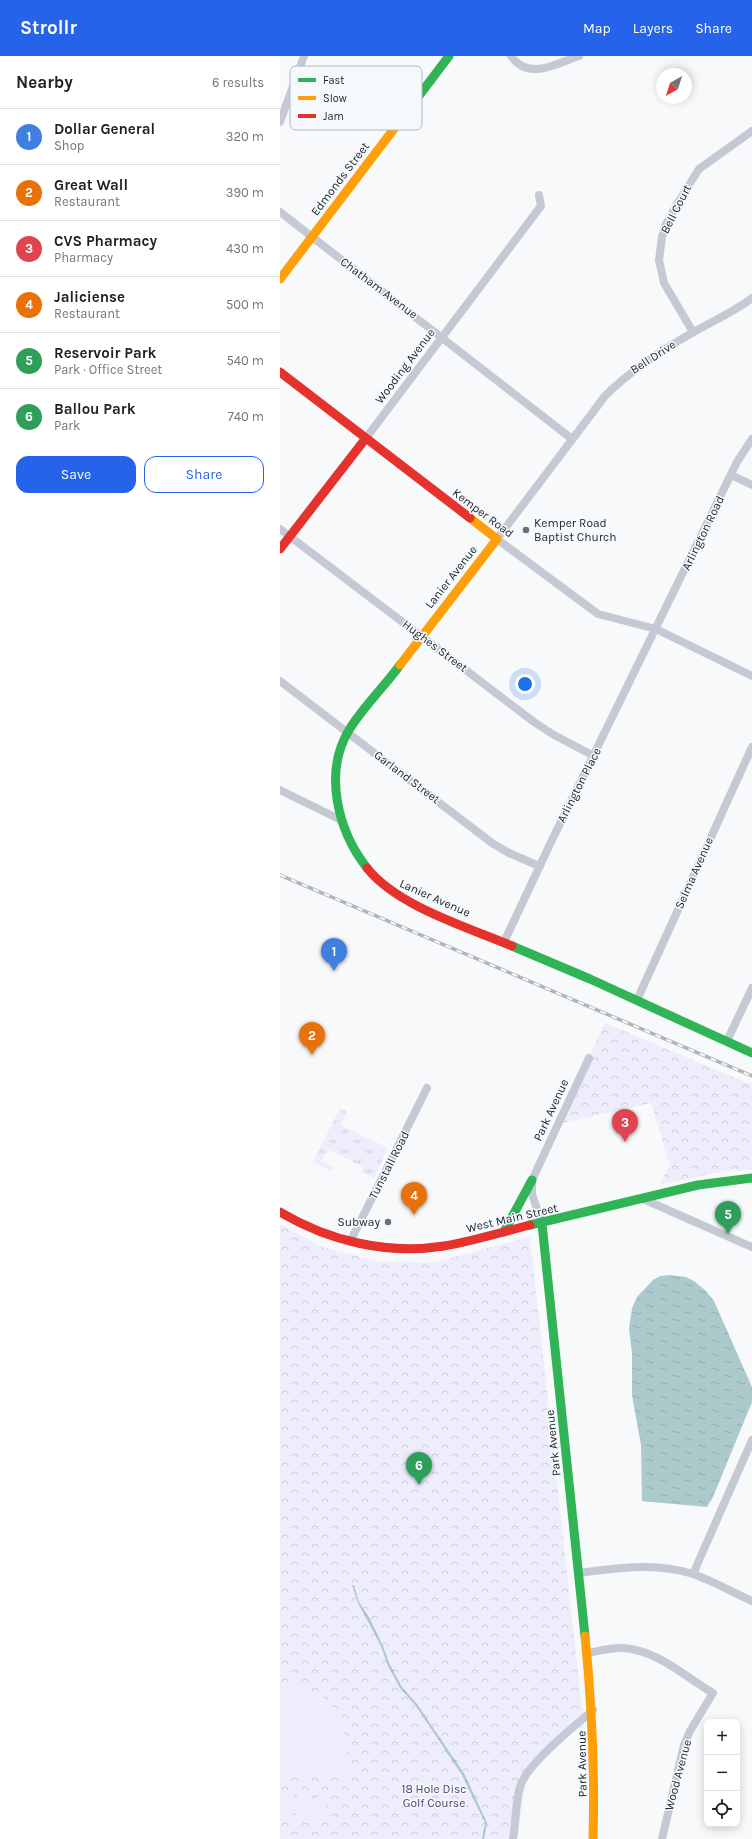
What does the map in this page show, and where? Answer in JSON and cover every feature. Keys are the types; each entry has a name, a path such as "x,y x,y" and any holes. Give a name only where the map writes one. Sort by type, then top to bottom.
{"street":[{"path":"300,66 304,56"},
{"name":"Edmonds Street","path":"422,92 449,56"},
{"path":"511,56 522,68 535,70 579,56"},
{"path":"280,122 290,94"},
{"name":"Edmonds Street","path":"280,279 393,130"},
{"name":"Bell Court","path":"693,332 664,284 659,260 665,226 679,200 700,169 752,131"},
{"name":"Wooding Avenue","path":"280,549 366,438 541,206 539,195"},
{"name":"Chatham Avenue","path":"280,212 572,438"},
{"name":"Bell Drive","path":"572,438 605,396 622,379 658,352 693,332 737,310 752,298"},
{"name":"Kemper Road","path":"280,372 591,610 610,618 656,629 752,676"},
{"name":"Lanier Avenue","path":"572,438 497,538 421,635 387,683 348,732 339,751 336,770 339,814 358,858 371,874 387,889 410,902 637,1000 752,1053"},
{"name":"Arlington Road","path":"656,629 731,475 752,439"},
{"path":"731,475 752,485"},
{"name":"Hughes Street","path":"280,529 534,722 554,735 594,756"},
{"name":"Arlington Place","path":"504,942 539,866 656,629"},
{"name":"Garland Street","path":"280,681 492,843 509,853 539,866"},
{"name":"Selma Avenue","path":"637,1000 752,747"},
{"path":"280,790 341,820"},
{"path":"727,1041 752,988"},
{"name":"Park Avenue","path":"589,1058 532,1180 532,1194 542,1224 587,1653 592,1710 595,1776 592,1839"},
{"name":"Tunstall Road","path":"350,1242 427,1088"},
{"name":"West Main Street","path":"280,1212 316,1231 350,1242 379,1248 423,1249 444,1246 542,1224 698,1185 752,1178"},
{"path":"504,1232 532,1180"},
{"path":"643,1199 752,1247"},
{"path":"693,1574 752,1440"},
{"path":"579,1573 635,1567 662,1568 693,1574 752,1601"},
{"name":"Wood Avenue","path":"587,1653 615,1648 645,1653 678,1670 713,1693 690,1731 684,1745 662,1839"},
{"path":"513,1839 518,1795 523,1779 535,1762 592,1710"}],"green space":[{"path":"605,1023 752,1085 752,1170 725,1171 659,1185 670,1166 651,1103 558,1124"},
{"path":"340,1108 347,1112 341,1125 388,1148 374,1178 361,1172 363,1167 329,1150 321,1161 333,1167 331,1171 313,1162"},
{"name":"18 Hole Disc Golf Course","path":"280,1224 322,1247 377,1261 431,1263 530,1237 584,1727 576,1729 532,1772 526,1781 517,1839 280,1839"},
{"path":"280,1684 300,1687 316,1693 328,1701 342,1724 347,1756 348,1775 280,1773"},
{"path":"281,1796 294,1796 292,1822 280,1822"},
{"path":"297,1797 310,1797 309,1823 296,1822"},
{"path":"313,1797 326,1798 325,1823 312,1823"}],"water":[{"path":"670,1275 686,1277 694,1281 706,1291 714,1301 752,1387 752,1402 713,1497 707,1507 642,1501 641,1445 632,1395 632,1353 629,1329 632,1308 637,1297 653,1280 660,1276"},
{"path":"352,1585 354,1585 359,1602 370,1619 383,1646 389,1663 402,1687 417,1704 465,1775 487,1823 484,1839 482,1839 485,1823 462,1775 416,1706 400,1688 387,1664 381,1646 358,1603"}],"railway":[{"path":"280,875 752,1076"}],"traffic: fast":[{"path":"422,92 449,56"},
{"path":"367,868 348,837 342,819 337,801 337,764 341,747 349,730 400,665"},
{"path":"512,946 590,979 752,1053"},
{"path":"530,1225 698,1185 752,1178"},
{"path":"504,1232 532,1180"},
{"path":"542,1224 585,1636"}],"traffic: slow":[{"path":"280,279 393,130"},
{"path":"400,665 497,539 470,518"},
{"path":"585,1636 594,1788 593,1839"}],"traffic: jam":[{"path":"280,372 470,518"},
{"path":"280,549 366,438"},
{"path":"367,868 396,894 414,904 454,923 512,946"},
{"path":"280,1212 318,1231 338,1238 380,1247 401,1249 444,1246 530,1225"}],"place":[{"name":"Kemper Road Baptist Church","path":"526,530"},
{"name":"Dollar General","path":"334,971"},
{"name":"Great Wall","path":"312,1055"},
{"name":"CVS Pharmacy","path":"625,1142"},
{"name":"Jaliciense","path":"414,1215"},
{"name":"Subway","path":"388,1222"},
{"name":"Reservoir Park","path":"728,1234"},
{"name":"Ballou Park","path":"419,1485"}]}
